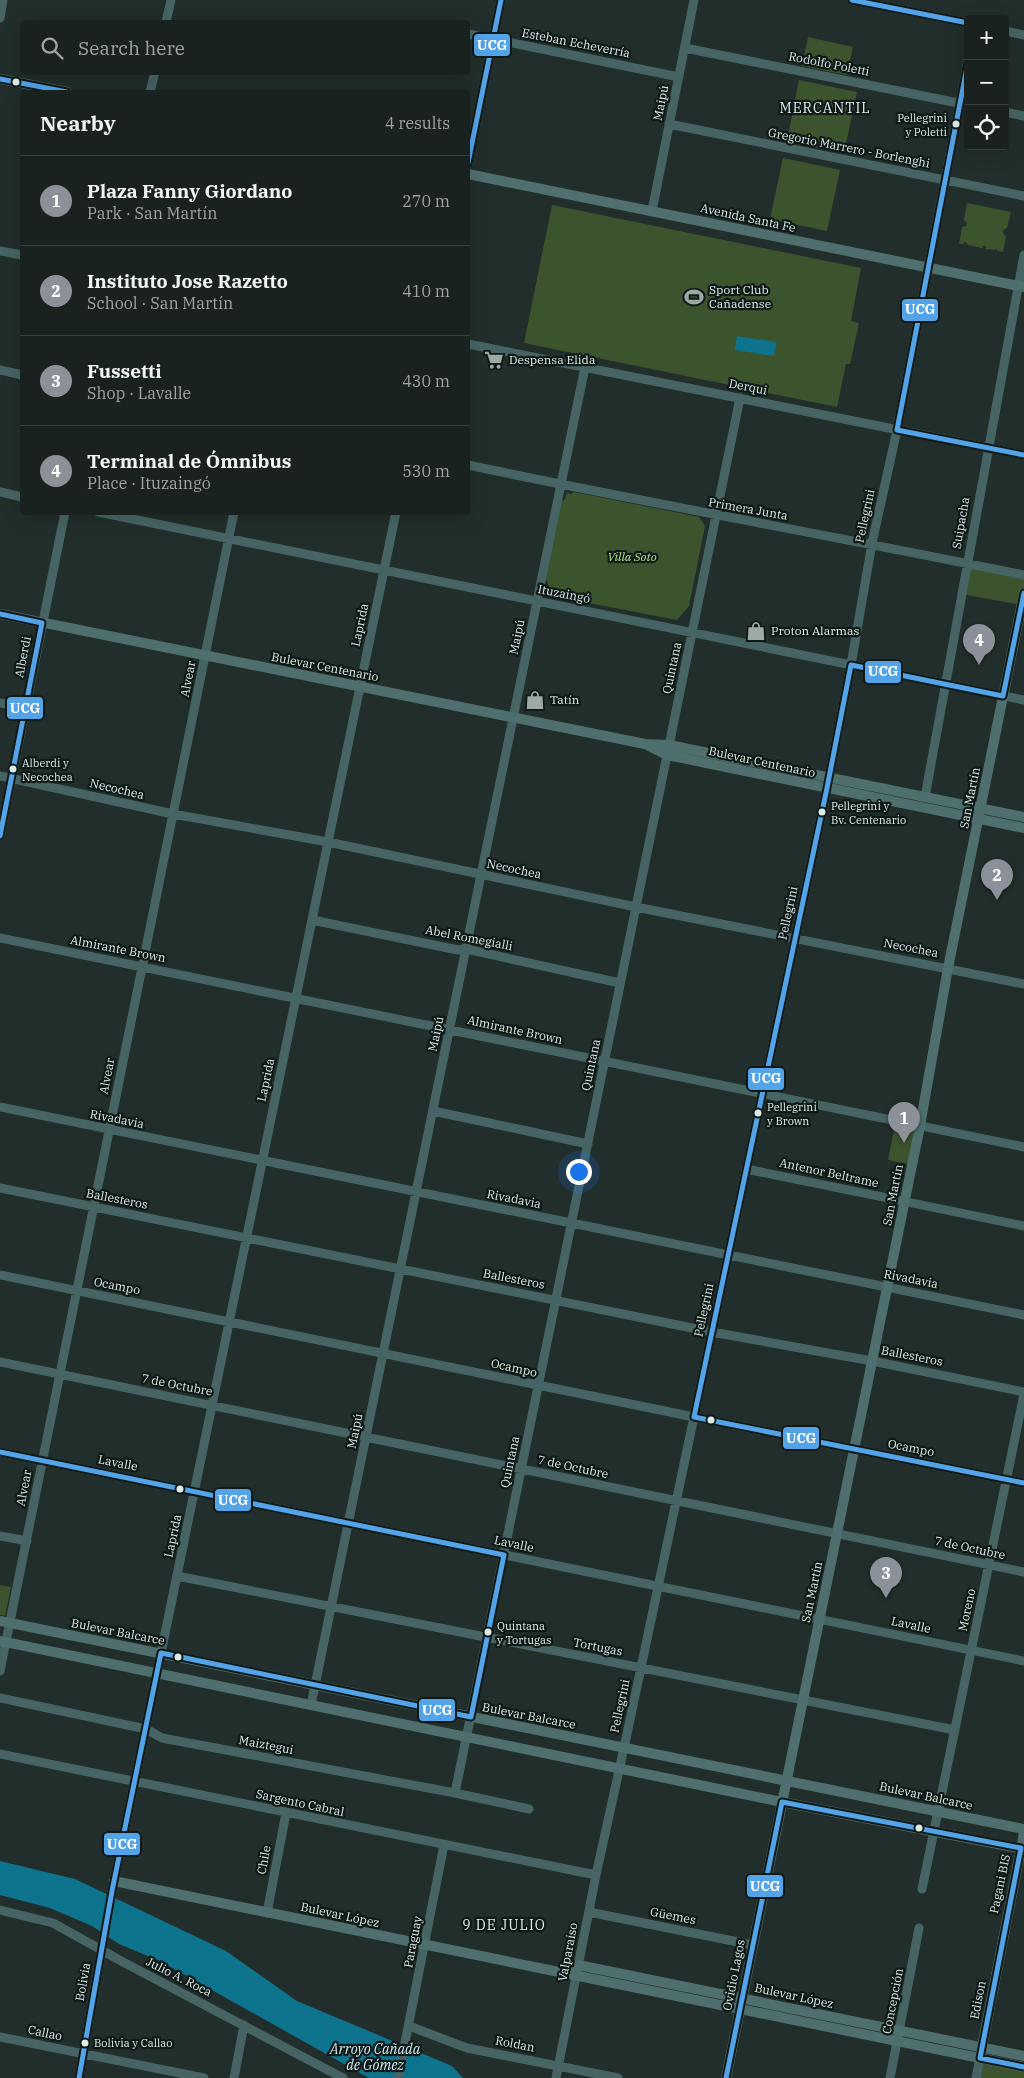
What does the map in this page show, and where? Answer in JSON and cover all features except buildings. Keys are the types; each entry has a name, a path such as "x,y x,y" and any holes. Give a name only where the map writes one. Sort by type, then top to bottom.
{"main road":[{"path":"0,79 56,90"},
{"name":"Avenida Santa Fe","path":"470,174 1021,286"},
{"name":"San Martín","path":"782,1802 905,1202 948,968 1024,593"},
{"name":"Bulevar Centenario","path":"0,614 828,782 925,797 1024,817"},
{"name":"Bulevar Centenario","path":"828,782 978,819 1024,828"},
{"name":"Bulevar Balcarce","path":"5,1622 1024,1831"},
{"path":"4,1643 782,1802 1022,1848"},
{"name":"Ovidio Lagos","path":"726,2078 782,1802"},
{"name":"Pagani BIS","path":"1004,1926 1022,1848 1024,1831"},
{"name":"Bulevar López","path":"113,1886 267,1912 898,2041 981,2053 1024,2056"},
{"name":"Edison","path":"981,2053 1004,1926"},
{"path":"561,1972 578,1964"},
{"name":"Bulevar López","path":"578,1964 900,2030 1024,2067"}],"street":[{"path":"0,18 3,0"},
{"path":"166,20 171,0"},
{"path":"470,153 501,0"},
{"name":"Maipú","path":"652,211 694,0"},
{"path":"852,0 886,3 964,22"},
{"path":"1009,32 1024,35"},
{"name":"Esteban Echeverría","path":"470,34 679,77"},
{"name":"Rodolfo Poletti","path":"685,48 964,104"},
{"path":"150,90 154,75"},
{"name":"Pellegrini","path":"607,1830 828,782 872,544 927,267 945,180 964,104"},
{"path":"1009,113 1024,116"},
{"name":"Gregorio Marrero - Borlenghi","path":"670,124 1024,196"},
{"path":"0,251 20,255"},
{"name":"Suipacha","path":"925,797 966,563 1021,286 1024,255"},
{"name":"Derqui","path":"470,344 1024,455"},
{"name":"Maipú","path":"311,1705 585,367"},
{"path":"0,370 20,375"},
{"name":"Quintana","path":"455,1793 740,398"},
{"name":"Primera Junta","path":"470,465 716,516 872,544 1024,575"},
{"path":"0,492 20,497"},
{"name":"Alberdi","path":"0,836 64,515"},
{"name":"Ituzaingó","path":"113,515 1024,700"},
{"name":"Alvear","path":"0,1671 5,1622 27,1541 233,515"},
{"name":"Laprida","path":"146,1728 395,515"},
{"path":"0,703 25,708"},
{"name":"Necochea","path":"0,776 173,814 328,842 636,907 1024,984"},
{"name":"Abel Romegialli","path":"312,920 458,950 466,949 620,983"},
{"name":"Almirante Brown","path":"0,938 1024,1146"},
{"name":"Rivadavia","path":"0,1108 1024,1314"},
{"path":"433,1111 588,1144"},
{"name":"Antenor Beltrame","path":"746,1169 1024,1226"},
{"name":"Ballesteros","path":"0,1188 712,1332 872,1361 1024,1393"},
{"name":"Ocampo","path":"0,1275 538,1386 1024,1483"},
{"name":"7 de Octubre","path":"0,1362 1024,1572"},
{"name":"Moreno","path":"922,1889 1024,1393"},
{"name":"Lavalle","path":"0,1452 195,1490 504,1555 1024,1660"},
{"path":"0,1536 27,1541"},
{"name":"Tortugas","path":"177,1576 955,1730"},
{"name":"Maiztegui","path":"0,1698 146,1728 162,1738 455,1793 529,1809"},
{"path":"113,1886 146,1728"},
{"name":"Sargento Cabral","path":"0,1754 596,1876"},
{"name":"Chile","path":"267,1912 286,1813"},
{"name":"Valparaiso","path":"556,2078 588,1912 607,1830"},
{"name":"Paraguay","path":"398,2078 444,1845"},
{"name":"Bolivia","path":"79,2078 113,1886"},
{"name":"Julio A. Roca","path":"0,1910 45,1920 343,2078"},
{"name":"Güemes","path":"588,1912 753,1945"},
{"name":"Concepción","path":"890,2078 919,1928"},
{"path":"234,2078 244,2025"},
{"name":"Roldan","path":"409,2026 467,2048 618,2078"},
{"name":"Callao","path":"0,2037 204,2078"},
{"name":"Edison","path":"976,2078 981,2053"}],"green space":[{"path":"808,37 853,47 847,75 802,66"},
{"path":"799,80 857,92 844,153 787,141"},
{"path":"783,158 840,170 827,231 770,219"},
{"path":"967,203 1011,212 1007,228 1003,230 1006,236 1003,252 997,251 996,248 995,250 985,249 986,246 982,248 967,245 964,242 964,244 959,244 962,227 966,226 967,223 964,220"},
{"name":"Sport Club Cañadense","path":"552,205 861,268 851,321 859,323 850,364 846,364 837,407 524,343"},
{"name":"Villa Soto","path":"574,492 699,517 705,526 689,606 677,620 553,596 546,579 562,502 567,493 571,494"},
{"path":"966,563 1024,575 1022,605 961,594"},
{"path":"896,1120 920,1126 912,1165 888,1160"},
{"path":"0,1585 11,1587 5,1616 0,1615"},
{"path":"980,2058 1024,2067 1024,2078 976,2078"}],"water":[{"path":"737,336 776,342 774,356 735,350"},
{"name":"Arroyo Cañada de Gómez","path":"0,1861 75,1879 226,1951 297,2001 452,2066 463,2078 369,2078 160,1961 119,1944 92,1926 50,1908 0,1895"}],"transit line":[{"name":"UCG","path":"470,153 501,0"},
{"name":"UCG","path":"852,0 964,22"},
{"name":"UCG","path":"0,79 57,90"},
{"name":"UCG","path":"964,83 897,430 1024,455"},
{"name":"UCG","path":"1024,593 1003,696 851,665 827,788 694,1417 1024,1483"},
{"name":"UCG","path":"0,614 42,623 0,836"},
{"name":"UCG","path":"0,1452 504,1555 471,1717 161,1653 112,1891 79,2078"},
{"name":"UCG","path":"726,2078 782,1802 1021,1848 980,2058 1024,2067"}],"place":[{"name":"Pellegrini y Poletti","path":"956,124"},
{"name":"Sport Club Cañadense","path":"694,297"},
{"name":"Despensa Elida","path":"494,360"},
{"name":"Proton Alarmas","path":"756,631"},
{"name":"Terminal de Ómnibus","path":"979,665"},
{"name":"Tatín","path":"535,700"},
{"name":"Alberdi y Necochea","path":"13,769"},
{"name":"Pellegrini y Bv. Centenario","path":"822,812"},
{"name":"Instituto Jose Razetto","path":"997,900"},
{"name":"Pellegrini y Brown","path":"758,1113"},
{"name":"Plaza Fanny Giordano","path":"904,1143"},
{"name":"Fussetti","path":"886,1598"},
{"name":"Quintana y Tortugas","path":"488,1632"},
{"name":"Bolivia y Callao","path":"85,2043"}],"district":[{"name":"MERCANTIL","path":"825,108"},
{"name":"9 DE JULIO","path":"504,1925"}]}
